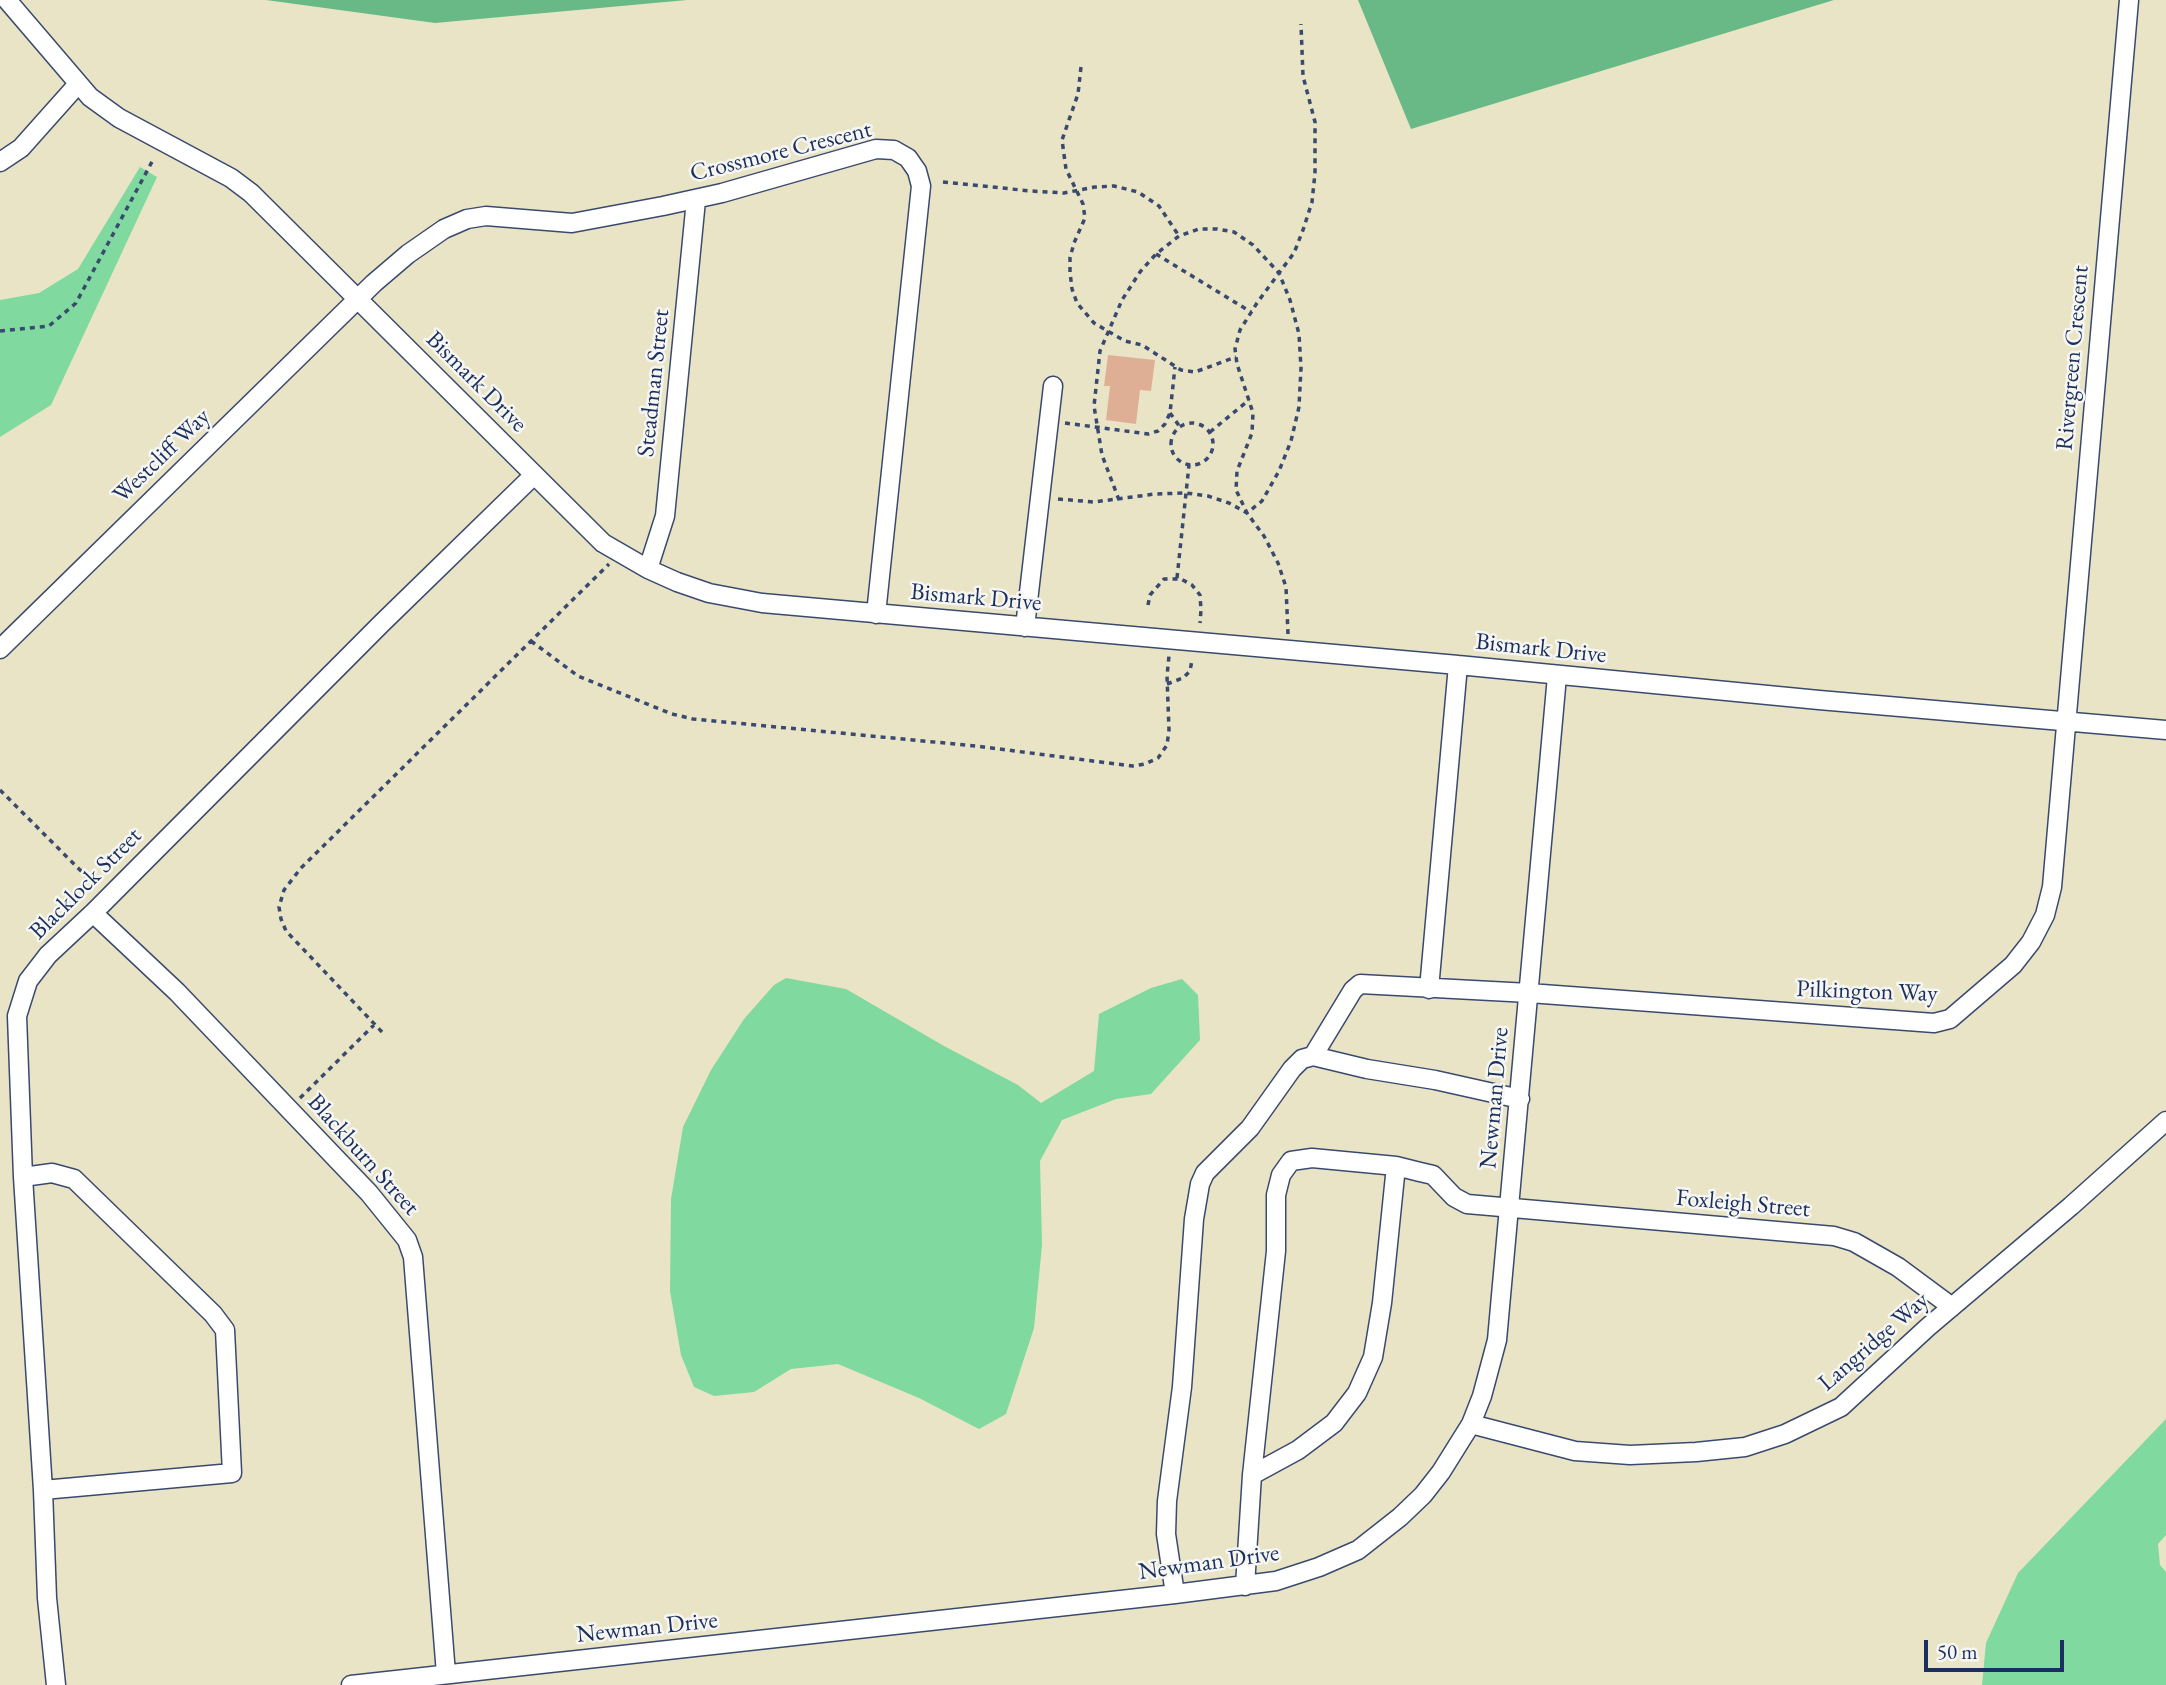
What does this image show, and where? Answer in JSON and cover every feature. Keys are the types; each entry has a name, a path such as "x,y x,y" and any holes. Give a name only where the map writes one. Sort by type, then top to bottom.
{"street":[{"name":"Bismark Drive","path":"7,0 90,97 119,118 231,178 251,193 603,543 648,569 709,593 762,603 876,614 2166,730"},
{"name":"Rivergreen Crescent","path":"2066,721 2129,0"},
{"path":"0,162 21,148 78,84"},
{"name":"Crossmore Crescent","path":"358,299 408,254 444,229 467,219 486,216 572,223 696,200 876,149 894,150 908,158 917,171 921,186 876,614"},
{"name":"Steadman Street","path":"648,569 665,516 696,200"},
{"name":"Westcliff Way","path":"0,649 358,299"},
{"path":"1025,627 1053,386"},
{"name":"Blacklock Street","path":"57,1685 47,1598 43,1490 23,1177 17,1016 28,981 48,955 534,475"},
{"path":"1429,989 1458,665"},
{"name":"Newman Drive","path":"351,1685 1245,1586 1276,1581 1320,1567 1358,1550 1400,1517 1423,1495 1441,1472 1471,1424 1497,1340 1557,676"},
{"name":"Pilkington Way","path":"1313,1056 1353,990 1360,985 1529,993 1913,1023 1934,1023 1950,1019 2013,965 2031,942 2045,915 2052,887 2066,721"},
{"name":"Blackburn Street","path":"93,913 177,992 369,1193 407,1240 413,1257 446,1674"},
{"path":"1175,1594 1166,1534 1167,1502 1182,1387 1194,1219 1200,1184 1205,1173 1250,1128 1292,1069 1302,1059 1313,1056 1520,1099"},
{"name":"Langridge Way","path":"1471,1424 1575,1451 1630,1455 1745,1447 1785,1434 1841,1407 2166,1121"},
{"name":"Foxleigh Street","path":"1245,1586 1252,1475 1276,1251 1276,1195 1281,1175 1292,1161 1312,1158 1396,1166 1433,1175 1454,1197 1467,1205 1834,1236 1854,1242 1898,1267 1952,1307"},
{"path":"1252,1475 1297,1450 1334,1423 1357,1393 1373,1357 1382,1303 1396,1166"},
{"path":"23,1177 52,1173 74,1179 213,1314 225,1330 232,1473 43,1490"}],"path":[{"path":"1287,650 1286,587 1278,563 1236,490 1237,471 1252,433 1253,413 1235,349 1240,330 1251,312 1294,253 1312,202 1315,122 1303,76 1301,24"},
{"path":"1081,66 1078,94 1062,140 1066,169 1083,204 1085,218 1070,258 1069,272 1077,303 1094,323 1108,332 1142,345 1181,370 1195,372 1236,357"},
{"path":"0,331 49,326 76,303 162,142"},
{"path":"943,182 1064,193 1114,186 1138,192 1159,206 1179,236"},
{"path":"1119,500 1102,455 1094,406 1100,351 1122,300 1140,272 1156,254 1179,236 1199,229 1217,229 1234,232 1253,245 1279,273 1299,334 1299,407 1291,441 1279,471 1262,500 1247,513"},
{"path":"1156,254 1251,312"},
{"path":"1049,420 1148,435 1158,431 1165,424 1170,412 1175,367"},
{"path":"1210,432 1249,400"},
{"path":"1170,412 1180,427"},
{"path":"1199,424 1210,432 1213,439 1212,452 1203,462 1189,465 1177,458 1171,446 1180,427 1199,424"},
{"path":"1177,578 1189,465"},
{"path":"1040,498 1094,502 1186,493 1208,496 1247,513"},
{"path":"382,1032 286,931 279,907 285,890 301,868 620,552"},
{"path":"1148,605 1150,594 1156,586 1164,579 1177,578 1192,585 1200,595 1200,623"},
{"path":"531,641 578,676 672,714 693,719 976,746 1132,766 1158,758 1167,745 1167,684 1171,640"},
{"path":"1167,684 1183,678 1190,671 1192,660"},
{"path":"0,790 107,898"},
{"path":"289,1110 375,1025"}],"green space":[{"path":"266,0 687,0 435,23"},
{"path":"1358,0 1834,0 1411,129"},
{"path":"140,167 157,177 51,405 0,437 0,300 39,293 78,269"},
{"path":"786,978 846,989 1018,1085 1041,1103 1094,1071 1099,1014 1151,988 1182,979 1198,995 1200,1040 1151,1094 1116,1099 1062,1120 1040,1161 1042,1245 1034,1328 1006,1414 979,1429 919,1398 838,1364 791,1369 754,1392 714,1396 694,1387 681,1355 670,1291 671,1199 683,1127 711,1070 744,1019 774,985"},
{"path":"2166,1419 2166,1535 2158,1544 2160,1565 2166,1572 2166,1685 1982,1685 1986,1643 2018,1573"}],"building":[{"path":"1108,355 1155,360 1151,391 1140,390 1136,424 1106,420 1110,386 1104,386"}]}
